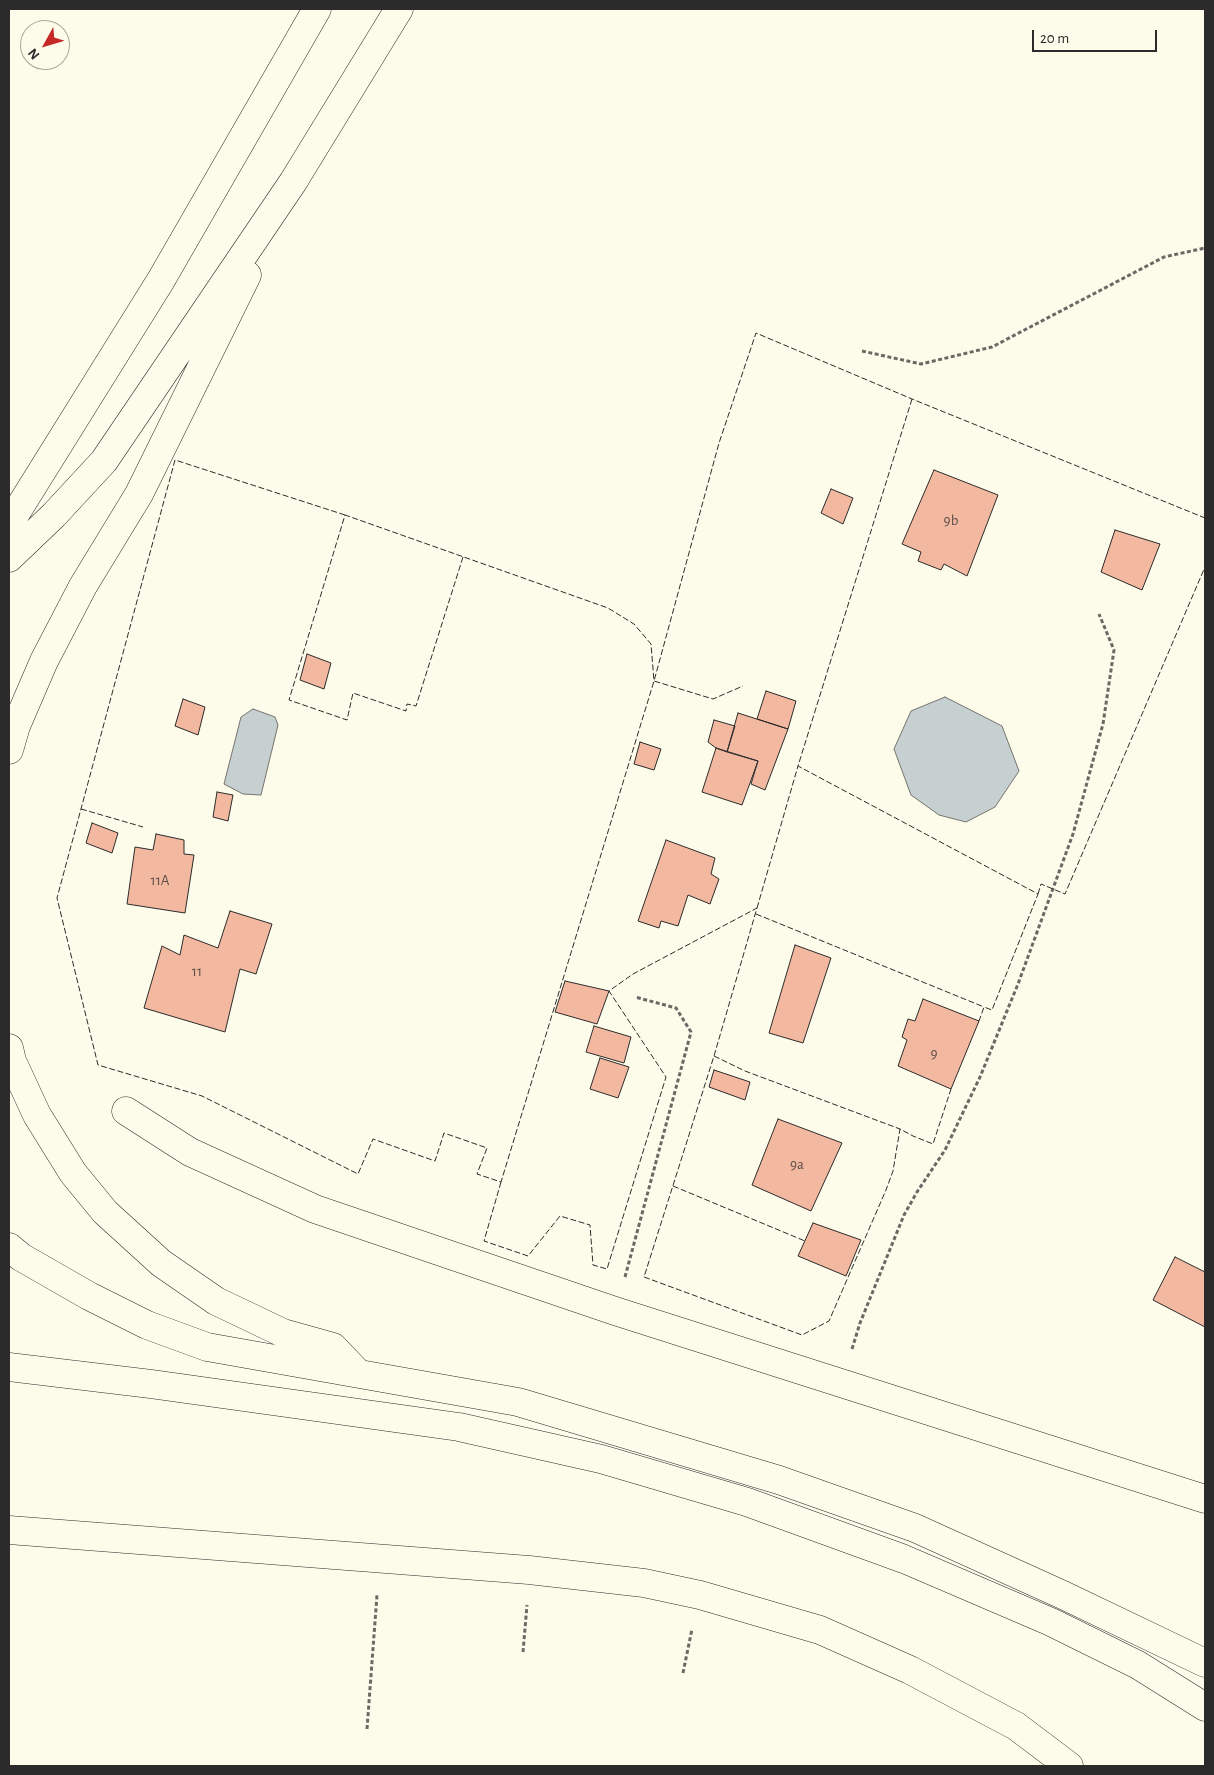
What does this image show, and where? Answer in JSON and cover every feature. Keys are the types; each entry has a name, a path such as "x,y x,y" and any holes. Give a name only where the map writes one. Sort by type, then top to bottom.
{"main road":[{"path":"9,524 161,280 317,9"},
{"path":"9,558 54,515 104,461 293,182 399,9"},
{"path":"9,750 16,726 44,661 84,586 139,494 293,182"},
{"path":"9,1048 12,1061 37,1115 73,1173 105,1212 160,1263 216,1301 283,1333 333,1347 358,1373"},
{"path":"126,1111 190,1152 315,1209 614,1311 1205,1499"},
{"path":"9,1247 21,1257 89,1296 147,1325 208,1347 518,1402 779,1480 915,1528 1063,1595 1205,1663"},
{"path":"9,1367 152,1384 459,1427 601,1459 747,1502 904,1560 1051,1622 1138,1665 1205,1707"},
{"path":"9,1530 529,1570 644,1583 700,1595 820,1630 910,1670 1016,1726 1069,1766"}],"path":[{"path":"862,351 921,364 992,347 1164,257 1205,248"},
{"path":"840,1383 860,1323 904,1215 916,1192 945,1150 980,1077 1018,984 1073,834 1103,724 1114,650 1099,614"},
{"path":"614,1311 691,1032 676,1008 635,997"},
{"path":"367,1729 379,1558"},
{"path":"523,1652 529,1570"},
{"path":"683,1673 700,1595"}],"shaded area":[{"path":"945,697 1002,726 1019,771 995,807 966,822 939,815 911,795 894,749 911,711"},
{"path":"253,709 275,717 278,725 261,795 243,794 224,784 241,717"}],"building":[{"path":"934,470 998,495 967,576 944,564 941,570 918,561 921,552 902,544"},
{"path":"831,489 853,498 843,524 821,513"},
{"path":"1115,530 1160,544 1142,590 1101,572"},
{"path":"307,654 331,663 324,689 300,680"},
{"path":"766,691 796,701 788,729 757,719"},
{"path":"183,699 205,707 198,735 175,726"},
{"path":"738,713 788,729 765,790 751,784 758,761 727,752"},
{"path":"714,720 735,726 727,752 716,748 708,742"},
{"path":"640,742 661,749 654,770 634,764"},
{"path":"716,748 758,761 742,805 702,792"},
{"path":"217,792 233,795 228,821 213,817"},
{"path":"92,823 118,833 112,853 86,843"},
{"path":"156,834 184,840 184,854 194,855 185,913 127,904 135,847 153,850"},
{"path":"666,840 715,858 711,874 719,879 710,904 688,895 678,926 661,921 659,928 638,921"},
{"path":"230,911 272,924 256,974 240,969 225,1032 144,1008 162,946 180,955 184,935 218,948"},
{"path":"795,945 831,958 803,1043 769,1033"},
{"path":"565,981 609,991 597,1024 555,1012"},
{"path":"923,999 979,1021 951,1089 898,1066 907,1040 902,1037 908,1019 915,1021"},
{"path":"594,1026 631,1037 624,1063 586,1052"},
{"path":"600,1058 629,1067 618,1098 590,1089"},
{"path":"714,1070 750,1082 745,1100 709,1087"},
{"path":"778,1119 842,1143 811,1211 752,1185"},
{"path":"813,1223 861,1240 846,1276 798,1256"},
{"path":"1175,1257 1205,1272 1205,1327 1153,1300"}],"fence":[{"path":"345,515 175,460 57,898 98,1065 202,1096 358,1174 373,1139 435,1161 444,1133 487,1148 477,1174 501,1182 654,681 719,443 756,333 912,399 1205,518"},
{"path":"912,399 798,766 1038,894 992,1010 984,1007 979,1021"},
{"path":"463,557 416,706 407,704 406,711 353,693 347,720 289,700 345,515 608,608 634,624 651,644 654,681 713,699 743,686"},
{"path":"1038,894 1041,884 1065,894 1205,567"},
{"path":"757,908 798,766"},
{"path":"81,809 143,827"},
{"path":"501,1182 484,1241 528,1256 560,1216 590,1225 593,1265 607,1269 666,1077 609,991 633,974 757,908 714,1056 644,1277 802,1335 829,1321 886,1190 893,1171 900,1129 933,1144 951,1089"},
{"path":"756,914 984,1007"},
{"path":"714,1056 745,1071 900,1129"},
{"path":"673,1186 805,1241"}]}
